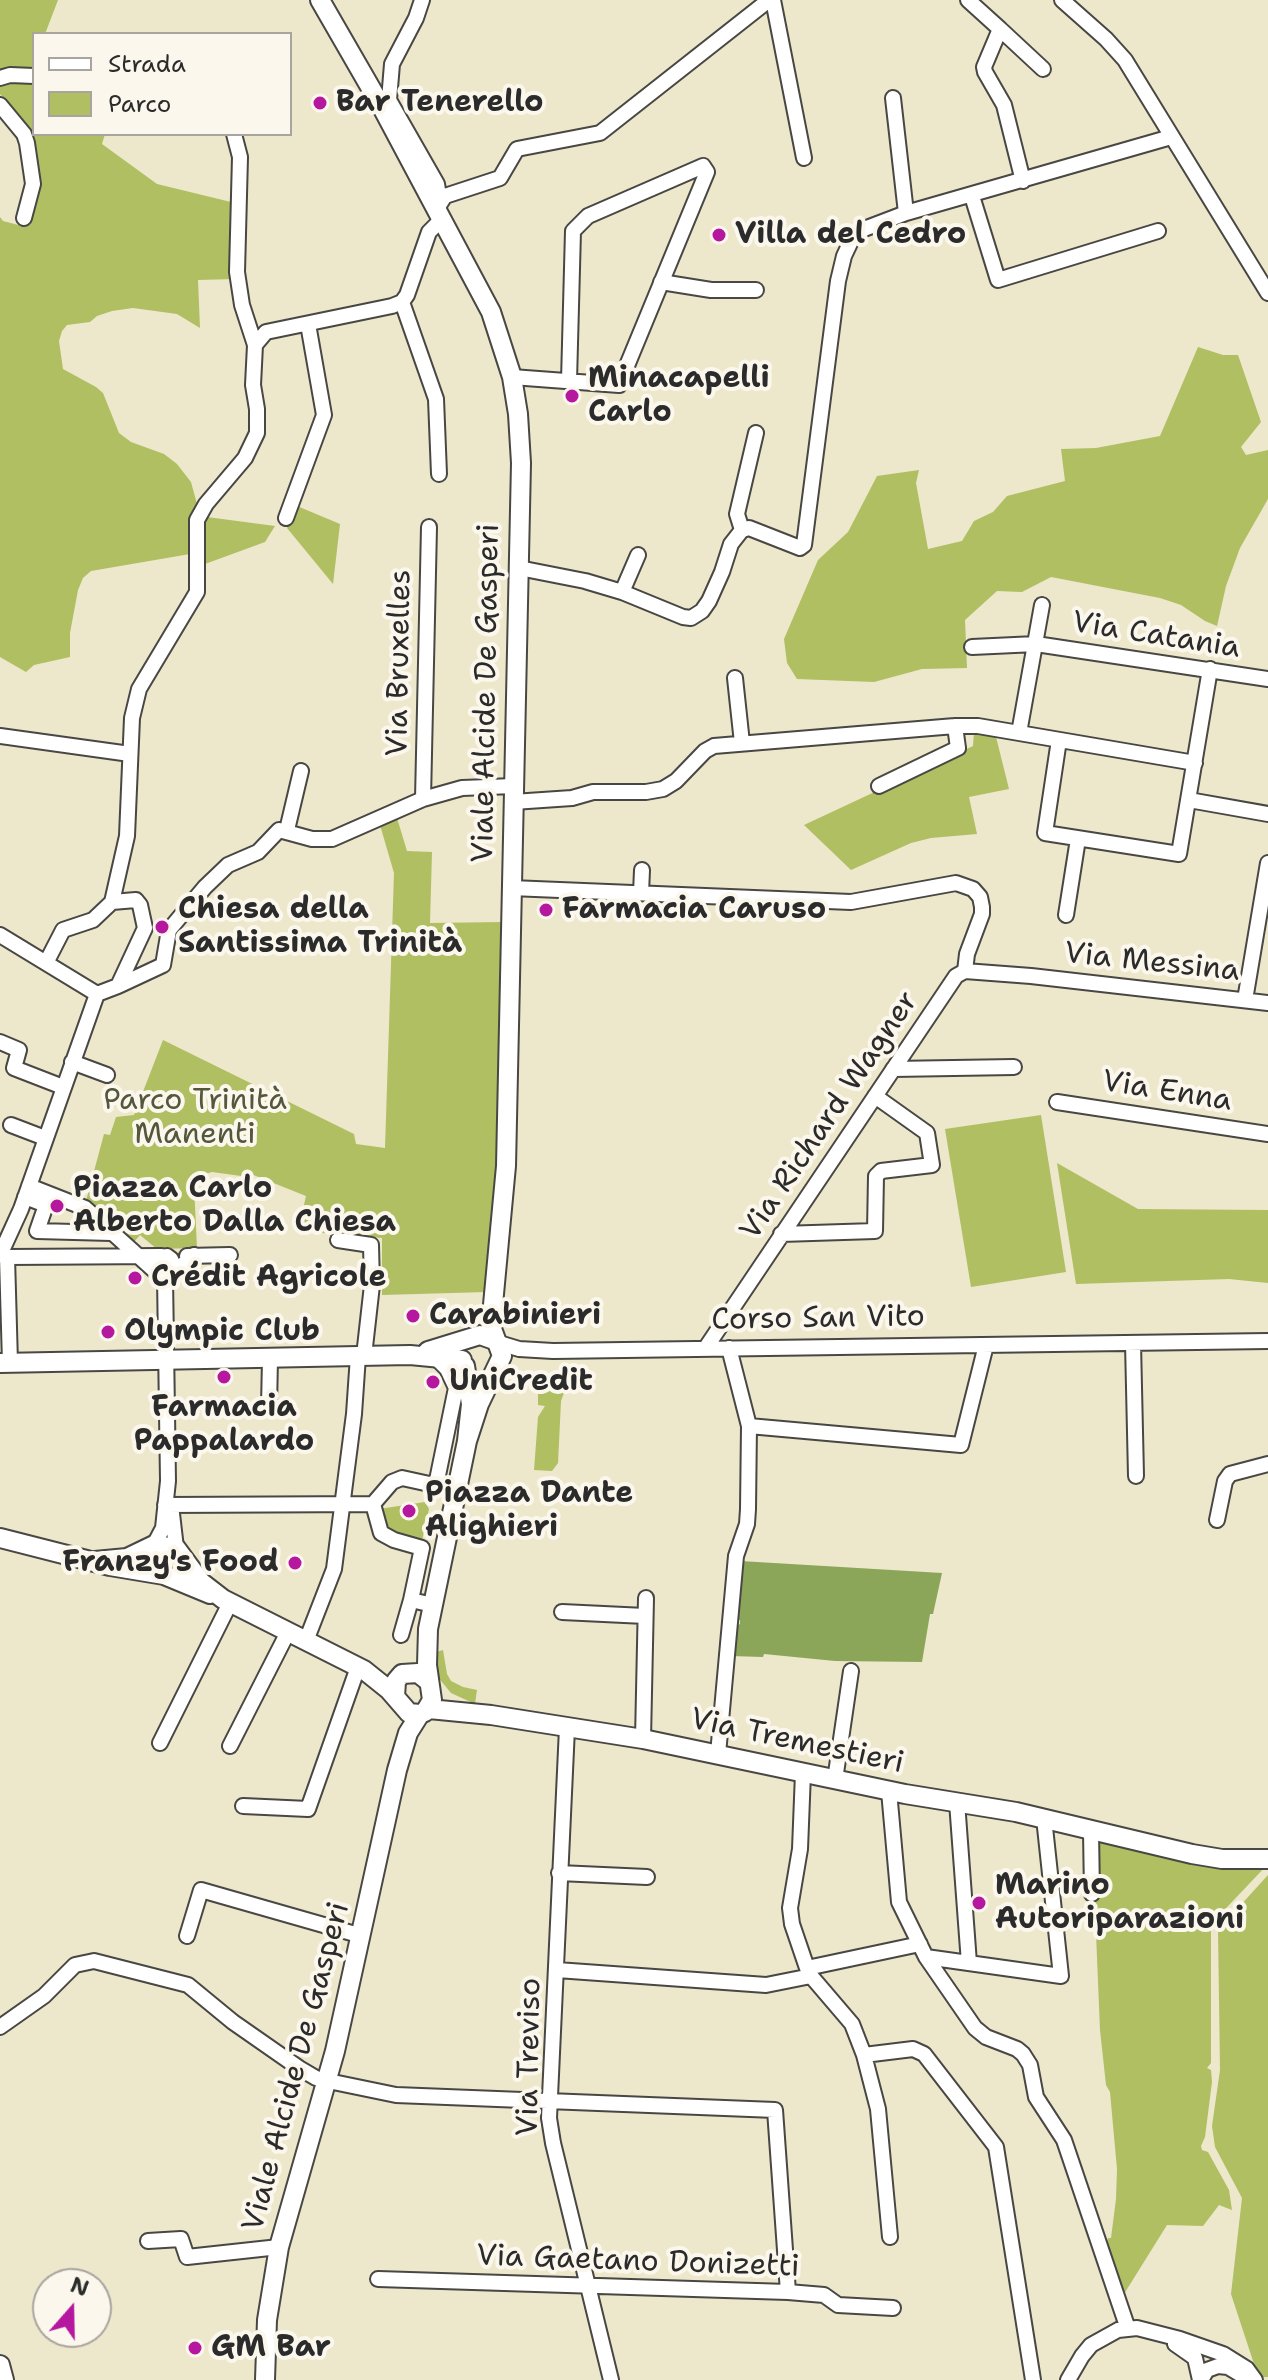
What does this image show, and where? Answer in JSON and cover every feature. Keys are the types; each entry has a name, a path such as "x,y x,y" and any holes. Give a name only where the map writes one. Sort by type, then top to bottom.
{"main road":[{"path":"320,0 337,32 387,105 436,214"},
{"path":"337,32 346,55 436,214"},
{"name":"Viale Alcide De Gasperi","path":"436,214 491,312 512,377 519,426 519,568 506,1166 495,1280"},
{"path":"397,1770 400,1715 394,1688 418,1657 428,1629 467,1441 471,1404 463,1347 480,1325 495,1280"},
{"path":"467,1441 479,1404 502,1353 491,1326 495,1280"},
{"path":"410,1355 471,1338 486,1336 495,1341"},
{"path":"5,1363 410,1355 435,1357 464,1366 479,1375 496,1369"},
{"path":"0,1538 159,1574 177,1571 182,1562 178,1552"},
{"path":"149,1548 141,1555 140,1565 227,1601 361,1668 382,1675 418,1673 452,1703 491,1715"},
{"path":"95,1561 117,1560 149,1548 178,1552 201,1582 227,1601"},
{"path":"397,1770 408,1733 432,1700 428,1629"},
{"path":"361,1668 409,1713 491,1715"},
{"name":"Via Tremestieri","path":"491,1715 643,1739 889,1791 1044,1818 1192,1854 1222,1859 1268,1859"},
{"name":"Viale Alcide De Gasperi","path":"265,2380 267,2320 279,2247 362,1936 397,1770"},
{"path":"0,2365 4,2380"}],"street":[{"path":"255,345 266,332 402,302 407,295 436,214 437,184 387,105 392,64 422,0"},
{"path":"436,214 458,191 500,178 517,149 600,133 771,0 804,158"},
{"path":"968,0 1043,69"},
{"path":"1062,0 1117,50 1268,293"},
{"path":"1000,29 984,67 1004,105 1023,181"},
{"path":"0,78 32,76"},
{"path":"893,98 906,213"},
{"path":"0,105 24,134 27,143 33,184 24,218"},
{"path":"46,963 63,930 93,920 112,902 127,836 132,718 139,689 197,592 197,520 206,504 245,458 257,433 253,385 255,345 242,305 237,272 240,157 235,136"},
{"path":"519,568 585,581 622,592 683,617 696,616 709,601 731,544 742,530 749,528 796,548 804,545 838,281 852,239 864,229 906,213 1171,137"},
{"path":"512,377 619,385 707,172 703,166 588,216 573,231 569,381"},
{"path":"437,184 458,191"},
{"path":"972,196 998,280 1158,231"},
{"path":"661,282 711,290 756,290"},
{"path":"402,302 436,399 439,474"},
{"path":"286,518 324,415 308,324"},
{"path":"742,530 737,514 756,433"},
{"name":"Via Bruxelles","path":"423,799 429,527"},
{"path":"622,592 638,555"},
{"path":"1019,733 1042,605"},
{"name":"Via Catania","path":"972,647 1036,644 1268,679"},
{"path":"1059,740 1045,833 1179,854 1210,669"},
{"path":"735,678 742,743"},
{"path":"163,965 169,930 205,887 228,865 258,852 279,830 312,839 332,839 423,799 462,788 572,798 593,792 646,792 663,789 676,781 705,751 714,746 955,726 998,729 1195,763"},
{"path":"879,786 958,748 955,726"},
{"path":"0,736 130,754"},
{"path":"287,830 301,771"},
{"path":"1189,800 1268,814"},
{"path":"1066,915 1078,839"},
{"path":"1245,1000 1268,863"},
{"path":"641,893 642,870"},
{"path":"511,888 851,902 956,883 966,886 980,897 982,914 967,954 965,971"},
{"path":"112,902 136,900 145,928 118,986"},
{"path":"0,935 97,994"},
{"path":"130,963 163,965"},
{"path":"5,1363 4,1257 97,994 163,965"},
{"name":"Via Messina","path":"965,971 1268,1003"},
{"name":"Via Richard Wagner","path":"705,1349 956,976 965,971"},
{"path":"0,1042 19,1050 14,1068 63,1087"},
{"path":"72,1062 107,1075"},
{"path":"893,1069 1014,1067"},
{"path":"781,1234 875,1231 876,1176 881,1171 932,1165 927,1133 875,1096"},
{"name":"Via Enna","path":"1057,1102 1268,1134"},
{"path":"11,1125 45,1138"},
{"path":"25,1197 85,1208 136,1255 164,1274"},
{"path":"48,1200 37,1231 111,1233"},
{"path":"306,1641 334,1569 372,1285 371,1245 338,1240"},
{"path":"164,1274 194,1255"},
{"path":"4,1257 230,1255"},
{"path":"164,1256 174,1263 164,1274 168,1505 178,1552"},
{"path":"495,1341 519,1349 553,1351"},
{"name":"Corso San Vito","path":"553,1351 1268,1341"},
{"path":"1133,1343 1136,1476"},
{"path":"749,1426 961,1445 986,1345"},
{"path":"718,1754 736,1556 747,1524 749,1426 729,1348"},
{"path":"496,1369 517,1358 553,1351"},
{"path":"435,1357 447,1369 456,1388"},
{"path":"269,1407 270,1359"},
{"path":"436,1485 456,1388 464,1366"},
{"path":"1217,1520 1225,1481 1230,1474 1268,1464"},
{"path":"168,1505 369,1504 392,1482 402,1478 457,1490"},
{"path":"369,1504 381,1533 422,1548 401,1635"},
{"path":"149,1548 163,1528 168,1505"},
{"path":"643,1739 646,1598"},
{"path":"411,1600 433,1605"},
{"path":"160,1743 227,1601"},
{"path":"562,1612 645,1616"},
{"path":"230,1746 288,1632"},
{"path":"243,1806 308,1809 361,1668"},
{"path":"835,1780 851,1671"},
{"name":"Via Treviso","path":"567,1728 549,2118 611,2380"},
{"path":"803,1773 800,1849 790,1908 792,1924 809,1972 852,2024 864,2055 878,2109 890,2237"},
{"path":"889,1791 899,1902 923,1951 975,2028 986,2037 1017,2049 1030,2065 1036,2097 1064,2140 1128,2329"},
{"path":"957,1802 969,1963"},
{"path":"557,1970 766,1985 809,1972 923,1951 969,1963 1061,1976 1044,1818"},
{"path":"1091,1831 1092,1894"},
{"path":"559,1873 647,1877"},
{"path":"187,1936 201,1890 362,1936"},
{"path":"0,2027 44,1996 75,1965 94,1961 188,1985 233,2022 299,2068 326,2080 396,2095 775,2110 788,2292"},
{"path":"864,2055 913,2049 924,2054 996,2147 1033,2380"},
{"path":"148,2241 181,2239 187,2257 279,2247"},
{"name":"Via Gaetano Donizetti","path":"378,2279 788,2292 824,2295 838,2305 893,2308"},
{"path":"1068,2380 1091,2345 1118,2330 1137,2328 1188,2351 1195,2358 1200,2380"},
{"path":"1162,2337 1180,2339 1223,2354 1247,2369 1252,2380"},
{"path":"1200,2380 1207,2370 1218,2366 1252,2380"}],"green space":[{"path":"0,0 58,0 46,32 32,32 30,72 0,73"},
{"path":"32,81 32,136 104,136 102,144 157,184 231,202 235,279 198,280 200,328 177,314 133,308 112,311 90,322 67,325 62,331 59,341 63,369 103,393 119,433 131,442 164,454 177,464 191,482 197,504 189,517 190,554 91,571 83,578 78,590 70,633 70,657 34,665 26,672 0,657 0,217 3,221 26,227 40,187 29,131 0,94 0,82"},
{"path":"1198,347 1223,355 1238,355 1261,422 1241,447 1246,455 1268,450 1268,499 1240,548 1226,586 1217,626 1181,605 1160,598 1051,577 1022,592 997,591 965,620 967,668 922,669 874,682 797,679 787,663 784,639 818,560 848,532 877,476 919,470 916,483 928,549 962,541 974,521 993,512 1007,496 1065,481 1061,449 1096,448 1160,436"},
{"path":"297,506 340,524 333,584 287,528"},
{"path":"207,517 275,526 265,542 205,564 203,532"},
{"path":"974,732 996,737 1009,789 969,797 977,834 911,843 851,870 804,825 973,746"},
{"name":"Parco Trinità Manenti","path":"397,818 407,851 432,852 430,923 504,922 499,1134 487,1292 382,1295 382,1238 298,1231 306,1196 246,1172 241,1176 212,1172 205,1174 194,1185 197,1248 157,1249 140,1235 134,1242 86,1201 104,1134 110,1135 116,1117 134,1115 163,1040 354,1134 356,1144 385,1148 394,873 380,825"},
{"path":"1041,1115 1066,1272 971,1287 945,1129"},
{"path":"1057,1163 1138,1209 1268,1210 1268,1283 1229,1279 1076,1284"},
{"path":"575,1382 565,1390 561,1401 558,1463 552,1471 534,1470 538,1417 545,1406 538,1405 538,1383"},
{"path":"425,1502 429,1509 422,1541 393,1534 379,1509"},
{"path":"740,1561 942,1573 933,1614 930,1614 922,1662 835,1661 764,1654 763,1657 731,1656 735,1627 740,1624 740,1620 736,1619"},
{"path":"443,1650 451,1681 477,1690 475,1704 451,1693 437,1676 433,1653"},
{"path":"1099,1838 1267,1865 1212,1923 1211,1928 1211,2063 1207,2068 1211,2070 1212,2082 1205,2137 1201,2146 1208,2152 1229,2190 1232,2210 1219,2205 1203,2226 1167,2225 1124,2294 1106,2246 1108,2238 1111,2238 1117,2169 1100,2030 1095,1909"},
{"path":"1268,1875 1268,2377 1261,2377 1231,2294 1242,2198 1215,2147 1212,2126 1220,2070 1218,1930"}],"place":[{"name":"Bar Tenerello","path":"320,103"},
{"name":"Villa del Cedro","path":"719,235"},
{"name":"Minacapelli Carlo","path":"572,396"},
{"name":"Farmacia Caruso","path":"546,910"},
{"name":"Chiesa della Santissima Trinità","path":"162,927"},
{"name":"Piazza Carlo Alberto Dalla Chiesa","path":"57,1206"},
{"name":"Crédit Agricole","path":"135,1278"},
{"name":"Carabinieri","path":"413,1316"},
{"name":"Olympic Club","path":"108,1332"},
{"name":"Farmacia Pappalardo","path":"224,1377"},
{"name":"UniCredit","path":"433,1382"},
{"name":"Piazza Dante Alighieri","path":"409,1511"},
{"name":"Franzy's Food","path":"295,1563"},
{"name":"Marino Autoriparazioni","path":"979,1903"},
{"name":"GM Bar","path":"195,2348"}]}
